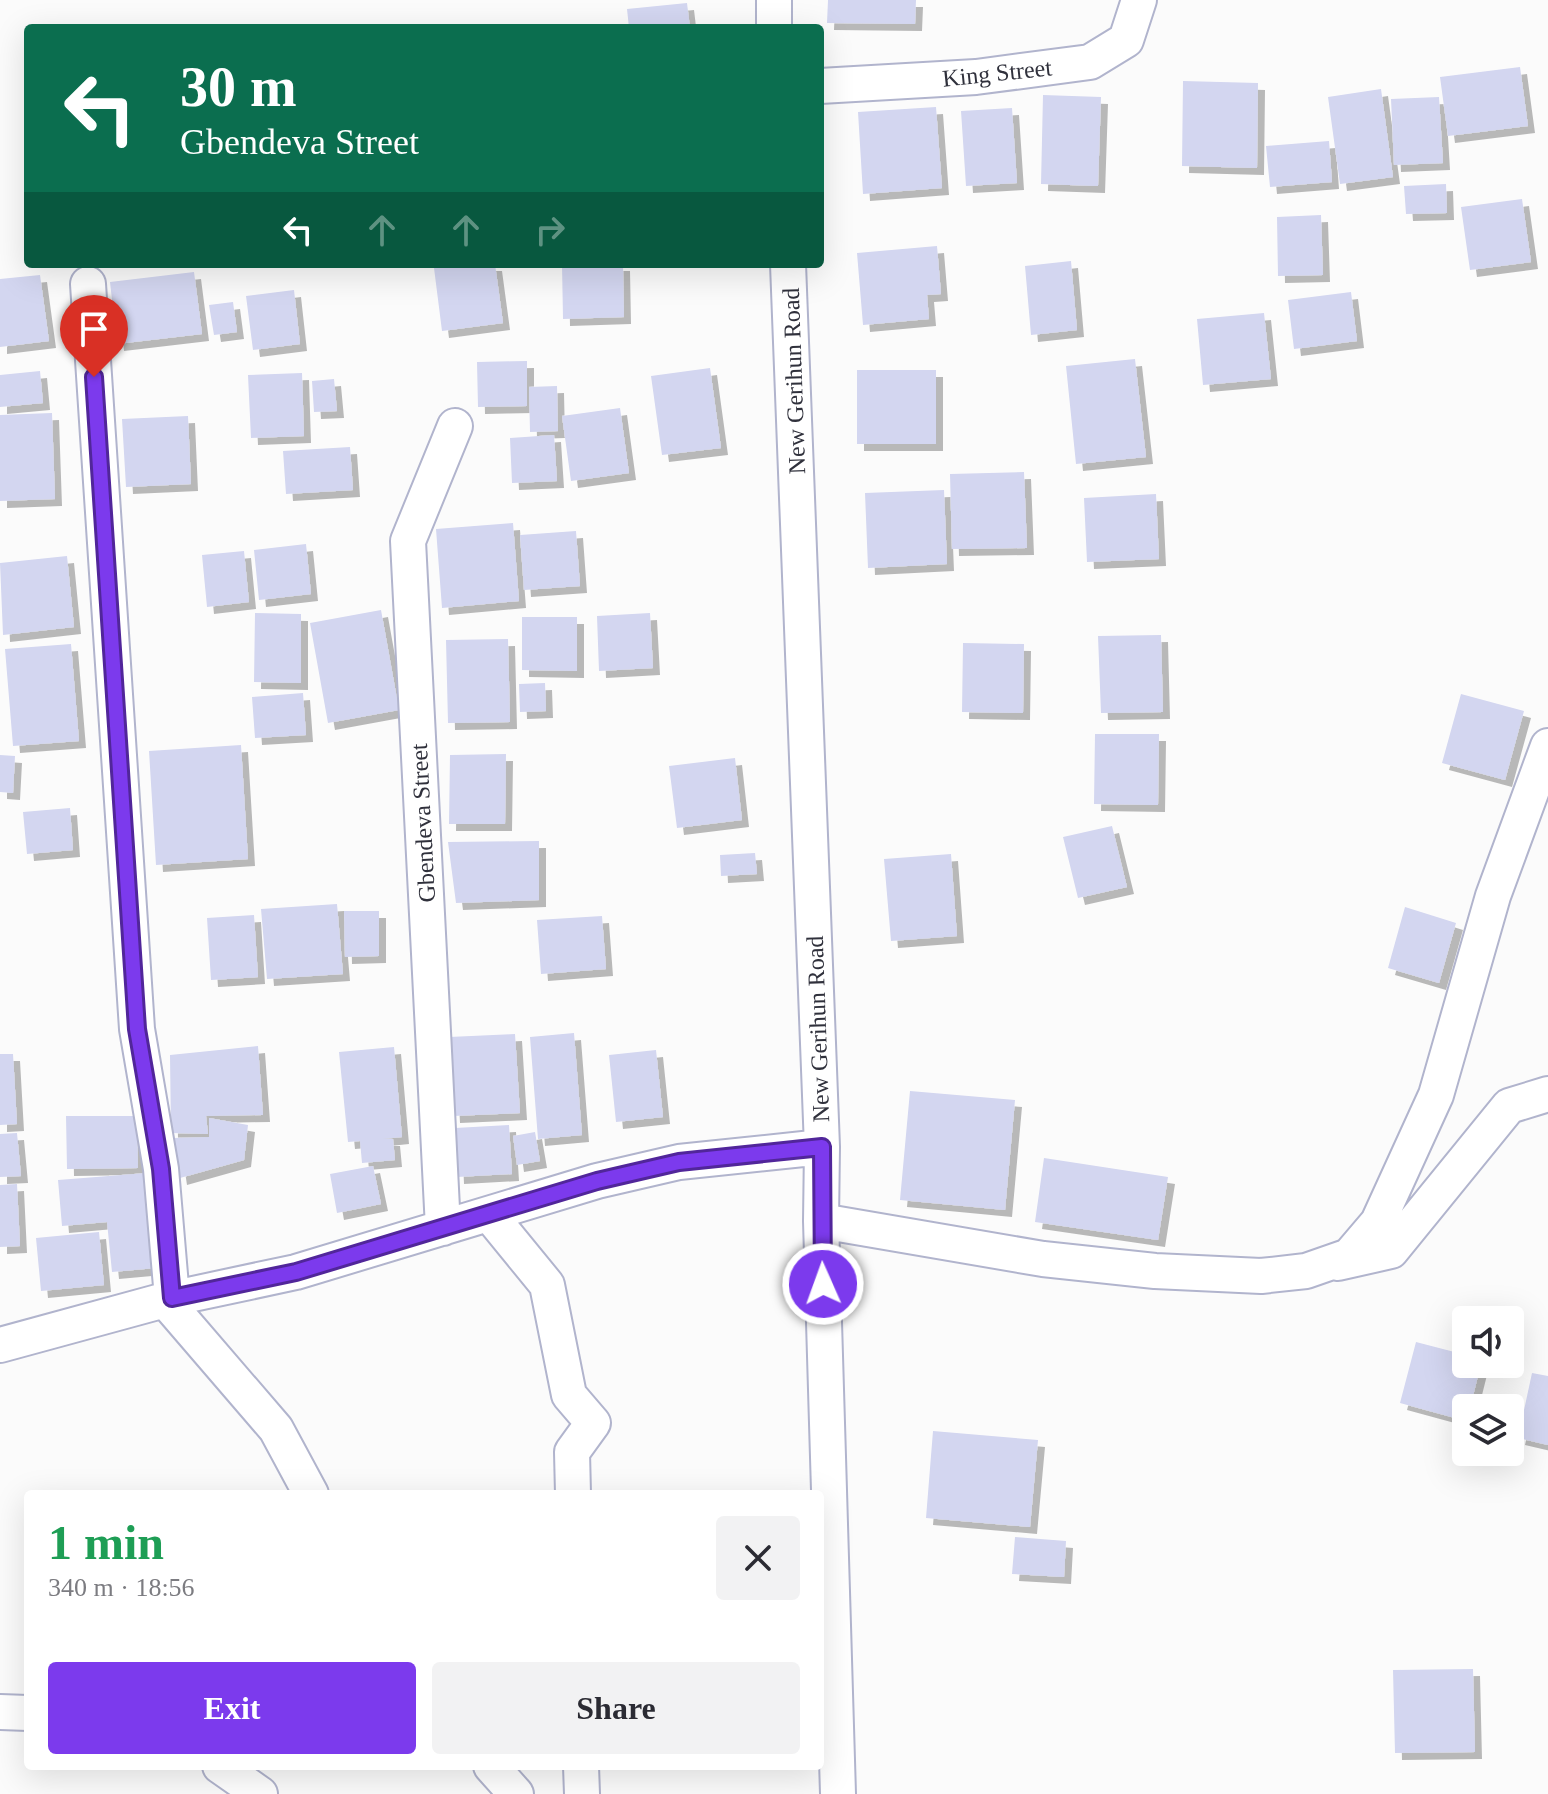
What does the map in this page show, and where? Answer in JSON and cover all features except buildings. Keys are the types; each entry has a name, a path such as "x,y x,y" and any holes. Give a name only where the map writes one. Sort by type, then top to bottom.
{"street":[{"path":"774,0 774,24"},
{"name":"King Street","path":"824,86 976,77 1090,62 1126,40 1139,0"},
{"name":"New Gerihun Road","path":"788,268 822,1147 821,1221 838,1794"},
{"path":"88,284 137,1029 161,1169 169,1299 276,1429 309,1490"},
{"name":"Gbendeva Street","path":"443,1228 408,541 455,426"},
{"path":"1306,1271 1349,1256 1378,1222 1436,1095 1493,896 1548,746"},
{"path":"821,1221 1043,1259 1127,1268 1261,1276 1306,1271 1391,1251 1509,1106 1548,1094"},
{"path":"0,1345 169,1299 296,1272 597,1181 679,1162 822,1147"},
{"path":"489,1214 547,1285 569,1395 593,1423 572,1452 573,1490"},
{"path":"0,1712 24,1713"},
{"path":"226,1770 260,1794"},
{"path":"495,1770 516,1794"},
{"path":"581,1770 582,1794"}],"route":[{"path":"94,377 137,1029 161,1169 172,1298 296,1272 597,1181 679,1162 822,1147 823,1284"}]}
